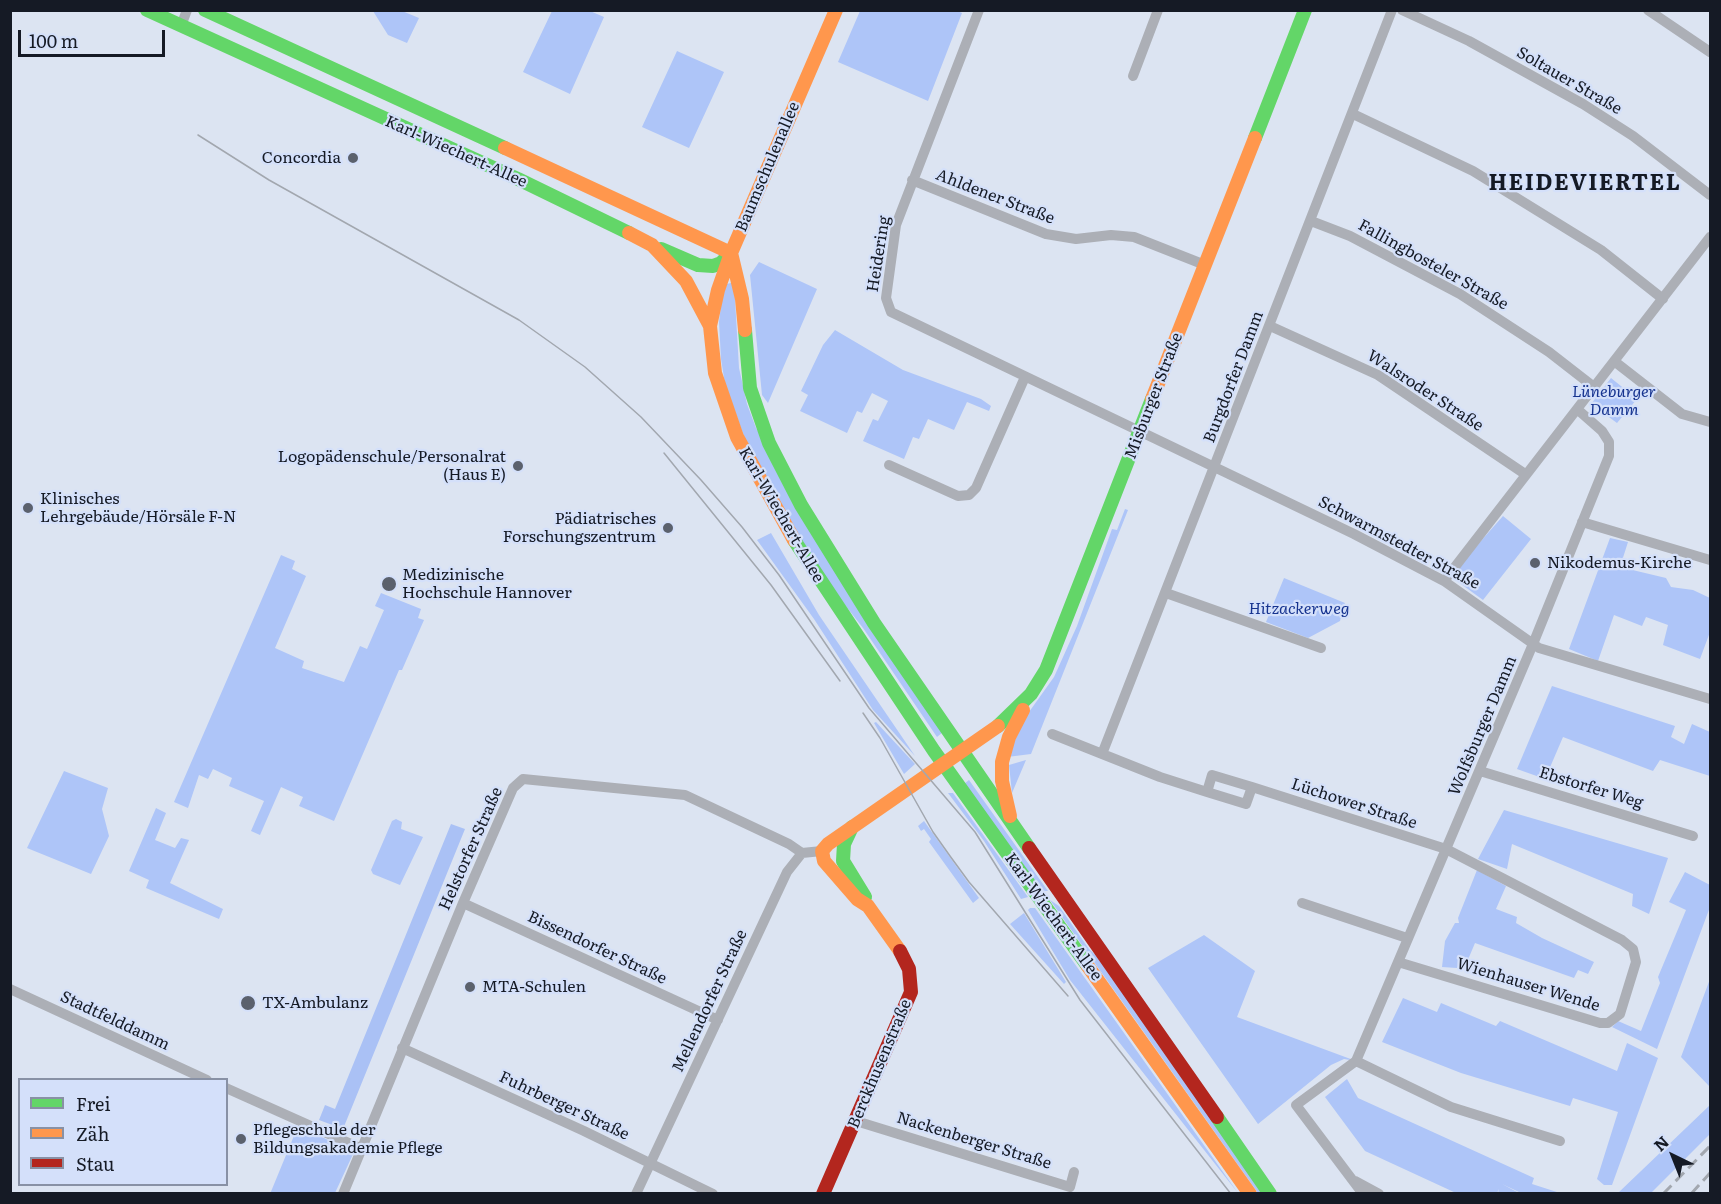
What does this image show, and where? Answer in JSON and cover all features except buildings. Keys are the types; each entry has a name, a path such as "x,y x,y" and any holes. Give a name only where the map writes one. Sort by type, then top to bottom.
{"main road":[{"name":"Karl-Wiechert-Allee","path":"147,10 167,14 181,26 518,179 652,245 692,288 710,326 718,383 727,412 749,464 823,587 944,765 1250,1194"},
{"name":"Karl-Wiechert-Allee","path":"205,10 731,254 742,299 750,388 759,420 784,475 864,607 961,752 1120,975 1270,1194"},
{"name":"Baumschulenallee","path":"710,326 718,290 731,254 836,10"},
{"name":"Misburger Straße","path":"961,752 1002,723 1031,694 1052,657 1305,10"},
{"path":"454,151 463,130"},
{"path":"652,245 698,265 713,266 721,263 731,254"},
{"path":"1011,822 1002,781 1002,762 1009,737 1031,694"},
{"path":"822,851 828,844 961,752"},
{"name":"Berckhusenstraße","path":"823,1194 911,988 911,977 902,954 868,906 864,893 843,861 844,844 852,827"},
{"name":"Berckhusenstraße","path":"822,851 824,861 857,899 868,906"}],"street":[{"path":"181,26 187,10"},
{"name":"Heidering","path":"979,10 896,225 885,298 891,312 1140,432"},
{"path":"1133,76 1158,10"},
{"name":"Burgdorfer Damm","path":"1102,754 1392,10"},
{"name":"Soltauer Straße","path":"1402,10 1469,41 1583,104 1633,136 1710,195"},
{"path":"1648,10 1710,52"},
{"path":"1353,114 1473,171 1601,250 1663,299"},
{"name":"Ahldener Straße","path":"912,180 1046,234 1076,239 1111,235 1128,236 1205,265"},
{"name":"Fallingbosteler Straße","path":"1311,221 1368,245 1460,294 1550,352 1594,387"},
{"path":"1444,581 1710,237"},
{"name":"Walsroder Straße","path":"1270,326 1378,375 1525,474"},
{"path":"1614,362 1682,414 1710,422"},
{"path":"889,465 958,496 969,495 976,488 1025,377"},
{"name":"Wolfsburger Damm","path":"1356,1061 1480,771 1609,456 1609,442 1602,431 1577,409"},
{"name":"Schwarmstedter Straße","path":"1140,432 1320,516 1444,581 1539,648 1710,699"},
{"path":"1582,522 1710,560"},
{"path":"1166,593 1322,648"},
{"path":"1052,734 1207,792 1246,804 1252,787"},
{"name":"Ebstorfer Weg","path":"1480,771 1693,836"},
{"name":"Lüchower Straße","path":"1207,792 1212,775 1446,849"},
{"name":"Helstorfer Straße","path":"345,1193 360,1148 463,903 513,788 523,779 685,795 789,844 802,853"},
{"name":"Wienhauser Wende","path":"1398,962 1600,1023 1616,1019 1624,1006 1636,962 1633,949 1628,944 1446,849"},
{"path":"802,853 822,851"},
{"name":"Mellendorfer Straße","path":"636,1194 787,872 802,853"},
{"name":"Bissendorfer Straße","path":"463,903 718,1020"},
{"path":"1302,903 1407,938"},
{"name":"Stadtfelddamm","path":"10,989 203,1078"},
{"name":"Fuhrberger Straße","path":"402,1048 713,1194"},
{"path":"1363,1194 1296,1105 1356,1061 1451,1107 1560,1141"},
{"path":"228,1089 360,1148"},
{"name":"Nackenberger Straße","path":"856,1120 1070,1186 1074,1172"},
{"path":"1352,1179 1379,1194"}],"green space":[{"path":"955,10 962,13 928,101 838,62 860,11"},
{"path":"373,11 402,11 419,18 407,43 388,35"},
{"path":"552,11 590,11 604,17 570,94 523,72"},
{"path":"677,51 724,72 689,148 642,127"},
{"path":"759,262 817,289 768,403 762,395 750,275"},
{"path":"734,282 739,368 747,404 756,428 943,732 937,737 863,628 831,587 785,513 745,439 725,384 721,359 719,322 722,297 727,284"},
{"path":"835,330 903,370 981,399 991,406 989,411 967,402 954,430 928,419 919,439 913,437 904,459 863,441 873,419 878,421 888,401 872,393 862,413 857,411 847,433 800,411 808,395 801,391 823,345"},
{"name":"Lüneburger Damm","path":"1611,378 1637,399 1617,423 1591,404"},
{"path":"1125,509 1128,510 1031,754 1007,757 1024,719 1054,677 1077,626 1112,529 1117,530"},
{"path":"1503,516 1531,539 1483,600 1450,576"},
{"path":"771,533 819,615 915,756 873,710 814,619 757,540"},
{"path":"1610,538 1628,542 1620,567 1666,578 1671,587 1693,590 1710,598 1710,632 1700,659 1663,645 1668,625 1646,617 1642,626 1614,615 1598,661 1569,649"},
{"path":"281,555 295,561 292,569 306,576 275,648 304,661 302,668 344,682 360,646 367,649 384,610 375,606 381,593 421,609 418,618 424,620 402,670 399,670 334,821 299,806 303,797 281,787 260,835 251,831 264,801 229,786 232,778 213,769 208,779 199,775 188,808 174,802"},
{"name":"Hitzackerweg","path":"1284,578 1345,603 1340,621 1308,638 1266,622"},
{"path":"1552,686 1675,726 1671,737 1684,744 1692,724 1710,732 1710,776 1660,760 1653,771 1563,737 1545,779 1517,769"},
{"path":"876,722 915,764 904,774 874,723"},
{"path":"1026,760 1012,793 1009,765"},
{"path":"64,771 108,788 102,809 109,836 91,874 27,848"},
{"path":"969,780 1048,891 1041,891 964,784"},
{"path":"948,793 953,793 1028,897 1021,899 984,841"},
{"path":"156,808 166,813 155,840 175,848 181,838 189,840 170,883 223,909 219,919 146,888 149,880 129,871"},
{"path":"1504,810 1668,858 1649,914 1632,906 1633,894 1512,844 1507,869 1478,859"},
{"path":"396,819 402,822 401,829 423,837 400,885 373,874 371,870 392,821"},
{"path":"924,821 979,898 973,903 929,842 931,839 924,829 921,831 918,826"},
{"path":"1477,870 1506,886 1496,909 1517,917 1516,923 1542,938 1594,962 1588,974 1578,970 1574,978 1475,943 1467,962 1461,960 1457,968 1442,967 1445,941 1455,923 1459,923 1458,918"},
{"path":"1685,872 1710,885 1710,907 1657,1049 1612,1027 1618,1021 1641,1031 1660,983 1658,977 1686,910 1669,902"},
{"path":"1050,900 1059,906 1089,949 1106,965 1263,1193 1258,1193"},
{"path":"1035,908 1238,1193 1070,980 1028,910"},
{"path":"1024,913 1066,982 1064,984 1010,924"},
{"path":"1204,935 1255,971 1237,1017 1356,1061 1344,1059 1331,1065 1258,1124 1148,968"},
{"path":"1710,979 1710,1087 1681,1057"},
{"path":"1403,998 1437,1012 1441,1003 1496,1026 1500,1021 1617,1071 1627,1043 1658,1058 1612,1185 1604,1185 1597,1179 1618,1112 1573,1098 1570,1106 1461,1073 1382,1042"},
{"path":"1347,1079 1358,1098 1534,1178 1532,1184 1560,1193 1521,1193 1502,1184 1519,1193 1498,1193 1499,1189 1497,1193 1456,1193 1365,1151 1325,1097"},
{"path":"1710,1105 1710,1134 1651,1193 1618,1193"},
{"path":"298,1126 354,1152 335,1193 270,1194"}],"shaded area":[{"path":"451,824 465,829 343,1129 319,1120 325,1105 335,1109"}],"tram line":[{"path":"198,135 269,180 519,320 585,367 641,417 742,527 779,575 869,708 975,832 1080,1000 1231,1194"},
{"path":"664,453 771,585 840,681"},
{"path":"863,713 880,738 933,832 950,856 969,882 1068,996"}],"railway":[{"path":"1663,1194 1710,1146"},
{"path":"1691,1194 1710,1173"}],"traffic: fast":[{"path":"147,10 518,179 629,233"},
{"path":"205,10 505,148"},
{"path":"1255,138 1305,10"},
{"path":"661,249 698,265 713,266 721,263 731,253"},
{"path":"745,330 750,388 769,443 801,505 874,623 1029,848"},
{"path":"998,726 1031,694 1046,670 1152,399"},
{"path":"794,540 934,751 1087,965"},
{"path":"852,827 844,844 843,861 865,897"},
{"path":"1217,1117 1270,1194"}],"traffic: slow":[{"path":"710,326 718,290 731,253 836,10"},
{"path":"1152,399 1255,138"},
{"path":"505,148 731,253 742,299 745,330"},
{"path":"629,233 652,245 686,281 710,326 715,373 737,437 794,540"},
{"path":"1010,816 1002,781 1002,762 1009,737 1023,710"},
{"path":"900,951 868,906 857,899 824,861 822,851 828,844 998,726"},
{"path":"1087,965 1250,1194"}],"traffic: jam":[{"path":"1029,848 1217,1117"},
{"path":"823,1194 911,992 909,969 900,951"}],"place":[{"name":"Concordia","path":"353,158"},
{"name":"Logopädenschule/Personalrat (Haus E)","path":"518,466"},
{"name":"Klinisches Lehrgebäude/Hörsäle F-N","path":"28,508"},
{"name":"Pädiatrisches Forschungszentrum","path":"668,528"},
{"name":"Nikodemus-Kirche","path":"1535,563"},
{"name":"Medizinische Hochschule Hannover","path":"389,584"},
{"name":"MTA-Schulen","path":"470,987"},
{"name":"TX-Ambulanz","path":"248,1003"},
{"name":"Pflegeschule der Bildungsakademie Pflege","path":"241,1139"}],"district":[{"name":"HEIDEVIERTEL","path":"1585,184"}]}
